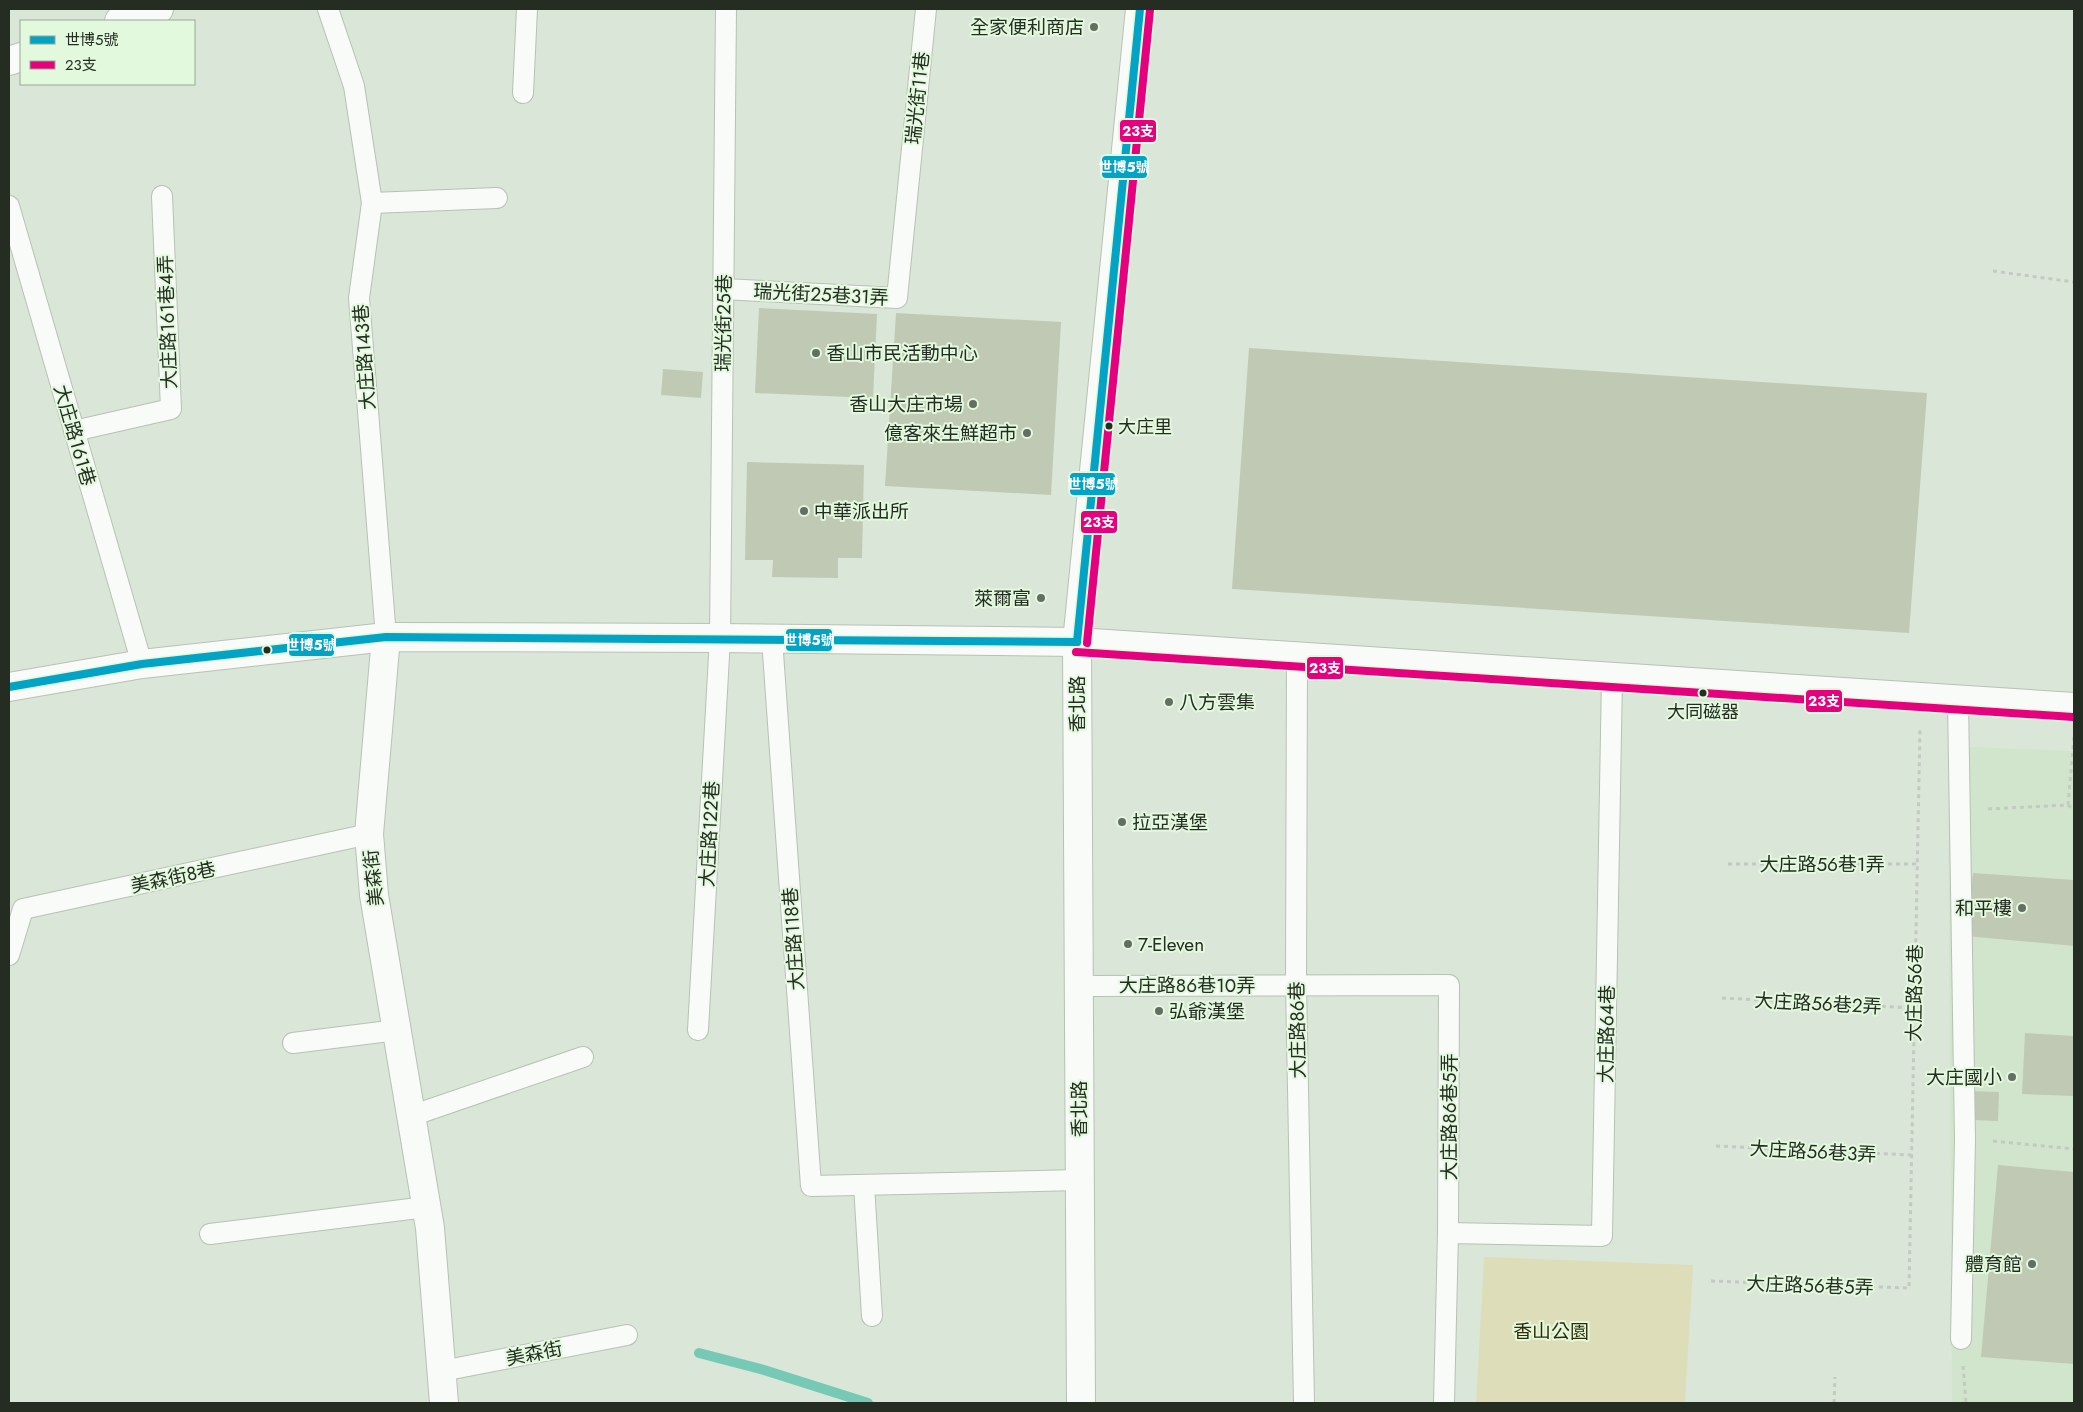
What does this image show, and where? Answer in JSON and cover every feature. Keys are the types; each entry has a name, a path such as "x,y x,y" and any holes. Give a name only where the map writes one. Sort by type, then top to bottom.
{"street":[{"path":"120,20 159,9"},
{"name":"香北路","path":"1081,1403 1077,642 1140,9"},
{"path":"9,688 142,664 386,637 720,638 1077,642 2074,707"},
{"name":"美森街","path":"386,637 369,834 374,895 426,1207 444,1403"}],"lane":[{"name":"大庄路143巷","path":"328,9 354,86 372,203 359,298 386,637"},
{"path":"523,92 527,9"},
{"name":"瑞光街25巷","path":"720,638 726,9"},
{"name":"瑞光街11巷","path":"909,187 926,9"},
{"name":"瑞光街25巷31弄","path":"723,289 897,298 909,187"},
{"name":"大庄路161巷4弄","path":"74,431 171,409 162,196"},
{"path":"372,203 498,198"},
{"name":"大庄路161巷","path":"9,206 142,664"},
{"name":"大庄路122巷","path":"698,1030 720,638"},
{"name":"大庄路118巷","path":"772,639 811,1186 1080,1180"},
{"name":"大庄路86巷","path":"1297,657 1296,984 1304,1403"},
{"name":"大庄路64巷","path":"1448,1233 1602,1236 1612,677"},
{"path":"1958,700 1965,1139 1961,1339"},
{"name":"美森街8巷","path":"9,955 23,909 369,834"},
{"name":"大庄路86巷10弄","path":"1079,986 1296,984"},
{"name":"大庄路86巷5弄","path":"1296,984 1449,985 1448,1233 1444,1403"},
{"path":"293,1043 397,1030"},
{"path":"411,1116 583,1057"},
{"path":"864,1185 872,1316"},
{"path":"210,1234 426,1207"},
{"name":"美森街","path":"442,1371 627,1335"}],"path":[{"path":"1993,271 2074,282"},
{"name":"大庄路56巷","path":"1909,1288 1921,697"},
{"path":"2068,805 2074,736"},
{"path":"1960,810 2068,805 2074,810"},
{"name":"大庄路56巷1弄","path":"1728,864 1917,864"},
{"name":"大庄路56巷2弄","path":"1722,998 1914,1008"},
{"path":"1965,1139 2074,1149"},
{"name":"大庄路56巷3弄","path":"1716,1146 1911,1156"},
{"name":"大庄路56巷5弄","path":"1711,1281 1909,1288"},
{"path":"1961,1339 1966,1403"},
{"path":"1834,1403 1835,1377"}],"shaded area":[{"name":"大庄國小","path":"1948,746 2074,751 2074,1403 1952,1403"}],"green space":[{"name":"香山公園","path":"1484,1257 1693,1265 1685,1403 1476,1403"}],"building":[{"name":"香山市民活動中心","path":"759,308 877,314 873,398 755,393"},
{"name":"香山大庄市場","path":"896,313 1061,322 1051,495 885,486"},
{"path":"1249,348 1927,393 1909,633 1232,589"},
{"path":"663,369 703,372 701,398 661,395"},
{"name":"中華派出所","path":"747,462 864,465 862,558 838,558 838,578 772,577 773,560 745,560"},
{"name":"和平樓","path":"1973,873 2074,880 2074,946 1966,936"},
{"path":"2025,1033 2074,1036 2074,1096 2022,1094"},
{"path":"1971,1091 1999,1092 1998,1121 1970,1120"},
{"name":"體育館","path":"1998,1165 2074,1172 2074,1364 1981,1357"}],"waterway":[{"path":"699,1353 764,1370 868,1403"}],"transit line":[{"name":"世博5號","path":"1077,642 1140,9"},
{"name":"23支","path":"1087,643 1150,10"},
{"name":"世博5號","path":"9,687 142,664 386,637 1077,642"},
{"name":"23支","path":"1076,652 2073,717"}],"place":[{"name":"全家便利商店","path":"1094,27"},
{"name":"香山市民活動中心","path":"816,353"},
{"name":"香山大庄市場","path":"973,404"},
{"name":"大庄里","path":"1109,426"},
{"name":"億客來生鮮超市","path":"1027,433"},
{"name":"中華派出所","path":"804,511"},
{"name":"萊爾富","path":"1041,598"},
{"name":"大同磁器","path":"1703,693"},
{"name":"八方雲集","path":"1169,702"},
{"name":"拉亞漢堡","path":"1122,822"},
{"name":"和平樓","path":"2022,908"},
{"name":"7-Eleven","path":"1128,944"},
{"name":"弘爺漢堡","path":"1159,1011"},
{"name":"大庄國小","path":"2012,1077"},
{"name":"體育館","path":"2032,1264"}]}
